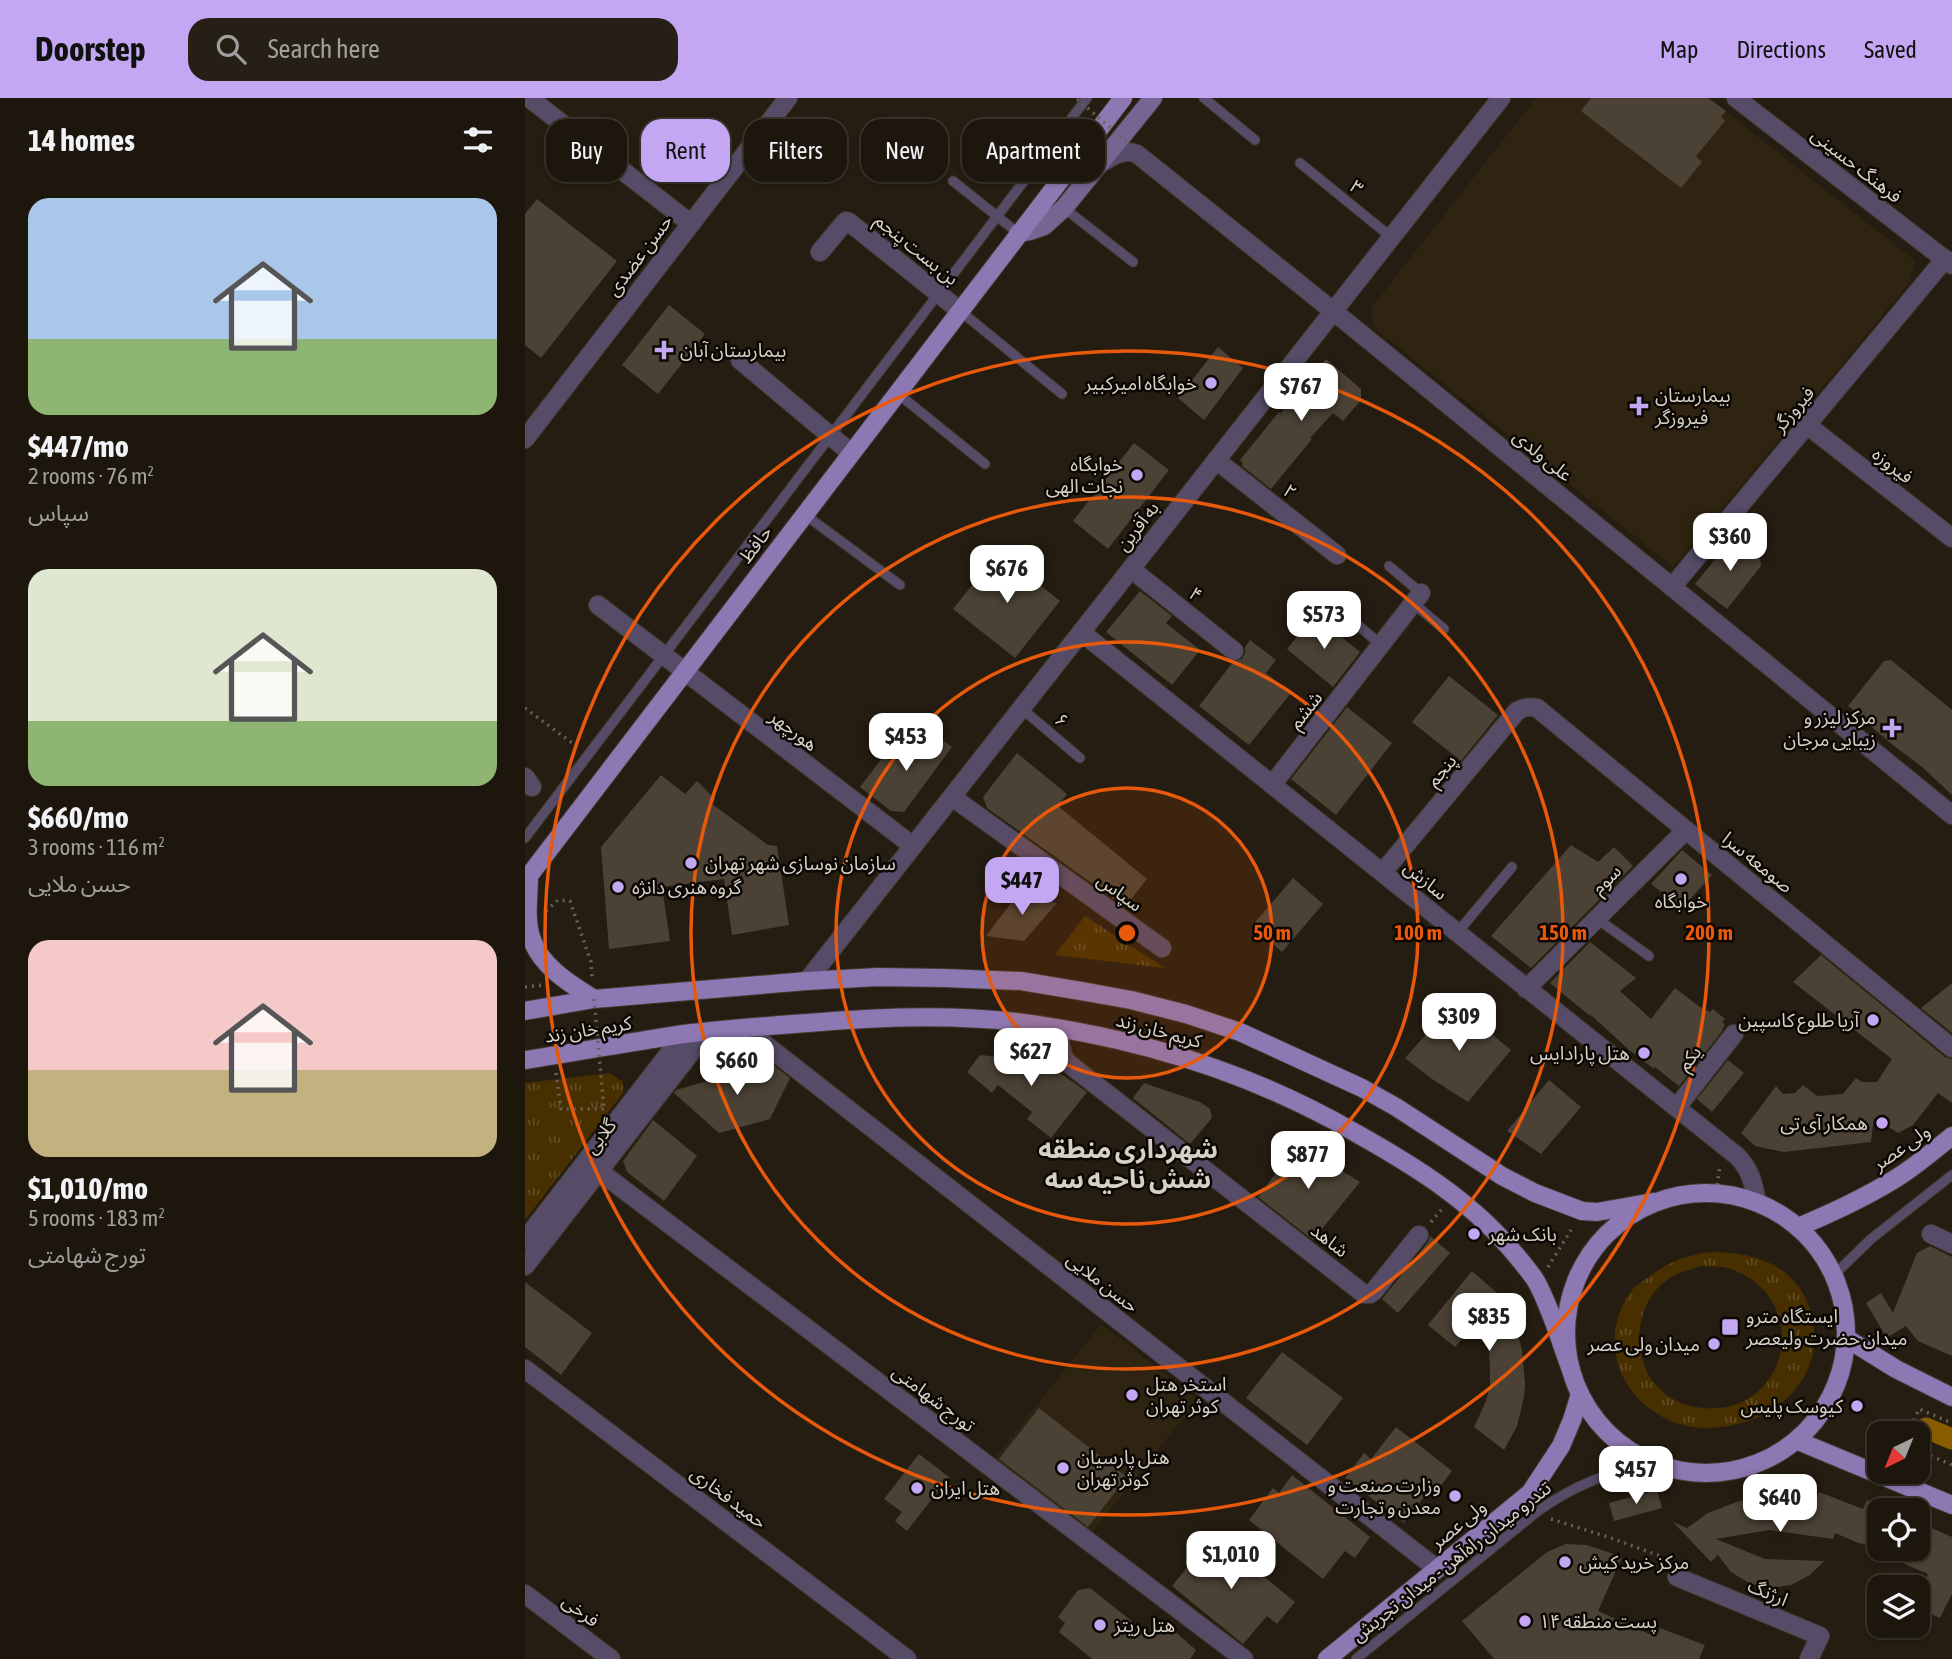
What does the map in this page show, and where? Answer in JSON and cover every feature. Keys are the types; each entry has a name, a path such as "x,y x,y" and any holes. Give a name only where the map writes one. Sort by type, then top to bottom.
{"main road":[{"name":"حافظ","path":"527,878 1123,98"},
{"path":"1105,158 1153,98"},
{"path":"1018,233 1044,226 1064,208 1085,182"},
{"path":"527,878 531,936 536,948 555,971 594,999"},
{"name":"کریم خان زند","path":"525,1011 594,999 807,981 891,978 1021,981 1131,1000 1240,1032 1362,1088 1502,1176 1535,1193 1581,1211 1597,1212 1653,1202"},
{"name":"کریم خان زند","path":"525,1060 684,1034 914,1017 1014,1022 1056,1028 1204,1063 1250,1080 1329,1118 1396,1156 1454,1194 1503,1240 1536,1281 1571,1370"},
{"name":"ولی عصر","path":"1798,1227 1843,1208 1897,1178 1952,1136"},
{"path":"1716,1192 1756,1202 1782,1215 1798,1227 1822,1254 1842,1296 1846,1338 1842,1368 1828,1403 1798,1441 1755,1465 1724,1472 1663,1469 1648,1464 1611,1437 1580,1394 1571,1370 1566,1329 1567,1310 1581,1269 1601,1237 1618,1222 1653,1202 1684,1194 1716,1192"},
{"path":"1846,1338 1896,1369 1952,1397"},
{"name":"ولی عصر","path":"1327,1659 1530,1493 1561,1446 1580,1394"},
{"path":"1798,1441 1952,1505"}],"street":[{"path":"529,98 690,223"},
{"name":"حسن عضدی","path":"525,439 788,98"},
{"name":"به آفرین","path":"807,981 1500,98"},
{"name":"فرهنگ حسینی","path":"1736,98 1949,262"},
{"name":"علی ولدی","path":"1105,161 1122,152 1137,154 1333,310 1952,815"},
{"name":"بن بست پنجم","path":"820,252 846,221 959,310"},
{"name":"فیروزگر","path":"1672,587 1807,425 1949,262"},
{"path":"740,360 851,453"},
{"name":"فیروزه","path":"1807,425 1952,538"},
{"name":"۲","path":"1216,460 1337,555"},
{"name":"۴","path":"1131,569 1234,652"},
{"name":"ششم","path":"1272,785 1417,598"},
{"name":"هورچهر","path":"598,606 913,846"},
{"name":"سازش","path":"1081,632 1738,1156 1746,1165 1752,1180 1756,1202"},
{"name":"پنجم","path":"1383,872 1517,711 1527,706 1537,708"},
{"name":"صومعه سرا","path":"1537,708 1952,1048"},
{"name":"سپاس","path":"952,797 1162,948"},
{"name":"سوم","path":"1526,989 1686,830"},
{"name":"حسن ملایی","path":"744,1028 1437,1569"},
{"name":"شاهد","path":"1056,1028 1064,1058 1069,1064 1364,1294 1374,1292 1419,1235"},
{"name":"گلابی","path":"525,1240 593,1167 707,1032"},
{"name":"گلابی","path":"525,1266 684,1034"},
{"name":"یکم","path":"1677,1107 1734,1034"},
{"name":"تورج شهامتی","path":"593,1167 1244,1659"},
{"path":"1931,1234 1952,1244"},
{"name":"حمید فخاری","path":"525,1369 907,1659"},
{"name":"ارژنگ","path":"1677,1577 1820,1636 1809,1659"},
{"name":"فرخی","path":"525,1594 611,1659"}],"lane":[{"path":"525,838 1087,98"},
{"path":"1204,98 1255,141"},
{"name":"۳","path":"1300,163 1391,237"},
{"path":"953,181 1018,233"},
{"path":"1064,208 1133,262"},
{"path":"959,310 1062,394"},
{"path":"897,393 985,464"},
{"path":"804,514 900,585"},
{"path":"1389,566 1444,629"},
{"path":"1352,620 1381,645"},
{"name":"۶","path":"1021,709 1080,758"},
{"path":"1458,933 1512,867"},
{"path":"1596,918 1649,956"},
{"path":"1834,1275 1871,1239 1952,1175"},
{"name":"تندرو میدان راه‌آهن - میدان تجریش","path":"1356,1659 1560,1495 1606,1475 1648,1464"}],"path":[{"path":"1077,99 1127,142"},
{"path":"525,708 588,755"},
{"path":"540,918 558,900 570,901 591,962"},
{"path":"525,987 550,984"},
{"path":"554,1056 561,1109 604,1109 594,999"},
{"path":"1716,1192 1721,1161"},
{"path":"1419,1235 1454,1194"},
{"path":"1545,1271 1571,1230"},
{"path":"1914,1421 1919,1409 1952,1423"},
{"path":"1930,1455 1952,1465"},
{"path":"1541,1516 1660,1556 1677,1577"}],"shaded area":[{"name":"بیمارستان فیروزگر","path":"1536,98 1709,98 1915,261 1910,282 1673,567 1373,327 1372,307"},
{"path":"1101,1324 1198,1400 1090,1535 994,1459"}],"green space":[{"path":"1085,916 1165,968 1055,955"},
{"path":"610,1073 623,1082 623,1093 525,1220 525,1083"},
{"path":"1702,1253 1745,1255 1786,1273 1805,1297 1814,1329 1814,1345 1806,1374 1788,1397 1777,1407 1749,1421 1714,1428 1676,1423 1658,1415 1628,1386 1616,1355 1617,1322 1634,1288 1671,1263","holes":["1702,1266 1728,1268 1756,1283 1774,1305 1782,1330 1779,1356 1769,1380 1750,1398 1723,1408 1690,1406 1664,1393 1646,1370 1642,1356 1640,1327 1649,1300 1668,1279"]}],"building":[{"path":"1591,98 1708,98 1726,111 1721,117 1725,121 1696,156 1702,162 1681,188 1581,111"},
{"path":"537,199 617,261 541,358 525,345 525,214"},
{"name":"بیمارستان آبان","path":"669,305 705,334 658,394 622,365"},
{"name":"خوابگاه امیرکبیر","path":"1218,347 1243,368 1204,420 1178,398"},
{"path":"1326,359 1361,389 1361,400 1343,421 1333,413 1271,489 1242,466 1240,460"},
{"path":"1134,443 1169,470 1108,549 1073,521"},
{"path":"1733,537 1760,558 1761,566 1727,609 1695,584"},
{"path":"998,552 1060,601 1015,658 953,609"},
{"path":"1140,591 1172,616 1166,623 1200,650 1172,685 1106,632"},
{"path":"1315,615 1360,652 1333,687 1287,649"},
{"path":"1250,640 1276,660 1266,673 1291,693 1249,745 1199,706 1233,662 1242,659"},
{"path":"1891,660 1952,710 1952,795 1848,706 1884,661"},
{"path":"1449,676 1498,715 1461,761 1412,722"},
{"path":"1347,707 1392,743 1336,815 1291,779"},
{"path":"926,728 952,747 904,812 891,811 860,787 883,757 892,761 904,758"},
{"path":"1017,753 1067,794 1058,806 1147,879 1125,907 987,808 983,797"},
{"name":"سازمان نوسازی شهر تهران","path":"661,775 685,794 697,781 715,799 712,804 768,845 777,846 789,925 732,935 724,879 662,887 670,941 609,949 601,847"},
{"path":"1571,845 1598,862 1614,847 1633,866 1531,968 1491,936"},
{"name":"خوابگاه","path":"1682,850 1712,875 1682,908 1651,884"},
{"path":"1293,878 1323,904 1282,952 1252,926"},
{"path":"1020,891 1057,903 1024,941 986,936"},
{"path":"1590,942 1636,978 1620,991 1651,1019 1675,988 1705,1011 1710,1012 1713,1009 1725,1019 1722,1022 1725,1025 1723,1030 1679,1086 1628,1049 1550,983"},
{"name":"آریا طلوع کاسپین","path":"1821,955 1945,1057 1952,1059 1952,1103 1938,1093 1913,1125 1898,1133 1874,1118 1871,1142 1784,1152 1755,1146 1741,1133 1776,1086 1783,1094 1795,1093 1803,1085 1817,1096 1843,1094 1856,1078 1862,1082 1877,1082 1892,1059 1793,982"},
{"path":"1952,983 1952,1033 1921,1008"},
{"path":"1454,1003 1511,1050 1468,1102 1405,1058"},
{"path":"980,1055 1043,1061 1087,1092 1051,1138 1027,1119 1032,1112 998,1085 992,1093 967,1072"},
{"path":"1728,1060 1744,1073 1712,1112 1697,1099"},
{"path":"771,1063 790,1078 770,1119 719,1133 674,1093 676,1090"},
{"path":"1549,1080 1581,1107 1541,1154 1507,1131"},
{"path":"1144,1083 1200,1102 1210,1109 1212,1118 1190,1144 1133,1098"},
{"path":"653,1120 697,1156 664,1201 627,1172 623,1161"},
{"path":"1298,1144 1360,1182 1313,1240 1258,1197"},
{"path":"1430,1236 1450,1253 1398,1313 1382,1299"},
{"path":"1930,1246 1952,1257 1952,1356 1918,1341 1906,1326 1883,1340 1885,1335 1866,1303 1881,1293 1893,1313 1917,1253"},
{"path":"1472,1271 1497,1293 1517,1331 1522,1350 1524,1397 1517,1426 1504,1450 1474,1427 1490,1386 1489,1349 1475,1324 1455,1347 1428,1325"},
{"path":"525,1282 592,1333 561,1375 525,1347"},
{"path":"1282,1352 1343,1398 1307,1445 1246,1398"},
{"name":"هتل پارسیان کوثر تهران","path":"1039,1408 1127,1477 1088,1527 999,1459"},
{"path":"1396,1427 1452,1471 1433,1496 1428,1492 1404,1523 1345,1478 1364,1453 1371,1459"},
{"name":"هتل ايران","path":"919,1454 949,1477 907,1531 895,1521 902,1512 884,1499"},
{"path":"1292,1475 1370,1537 1355,1558 1345,1551 1323,1579 1249,1520 1273,1488 1279,1493"},
{"path":"1657,1490 1662,1508 1614,1521 1609,1503"},
{"path":"1819,1492 1863,1509 1867,1500 1867,1545 1835,1533 1833,1539 1769,1530 1716,1539 1765,1559 1824,1561 1810,1575 1791,1585 1770,1588 1749,1583 1731,1572 1718,1555 1711,1562 1673,1522 1687,1528 1708,1513 1739,1501 1771,1499 1813,1508"},
{"path":"1930,1527 1952,1537 1952,1594 1940,1618 1930,1613 1928,1574 1898,1561 1930,1561"},
{"path":"1218,1539 1295,1602 1277,1624 1267,1616 1243,1644 1172,1586 1188,1566 1185,1563 1202,1542 1210,1549"},
{"path":"1566,1544 1587,1545 1622,1557 1598,1611 1656,1637 1660,1628 1705,1645 1699,1659 1494,1659 1462,1621 1547,1552"},
{"name":"هتل ریتز","path":"1090,1588 1153,1638 1165,1623 1196,1650 1190,1659 1092,1659 1059,1632 1065,1623 1058,1617 1078,1590"}],"waterway":[{"path":"1930,1430 1952,1439"}],"place":[{"name":"بیمارستان آبان","path":"664,350"},
{"name":"خوابگاه امیرکبیر","path":"1211,383"},
{"name":"بیمارستان فیروزگر","path":"1639,406"},
{"name":"خوابگاه نجات الهی","path":"1137,475"},
{"name":"مرکز لیزر و زیبایی مرجان","path":"1892,728"},
{"name":"سازمان نوسازی شهر تهران","path":"691,863"},
{"name":"خوابگاه","path":"1681,879"},
{"name":"گروه هنری دانژه","path":"618,887"},
{"name":"آریا طلوع کاسپین","path":"1873,1020"},
{"name":"هتل پارادایس","path":"1644,1053"},
{"name":"همکار آی تی","path":"1882,1123"},
{"name":"بانک شهر","path":"1474,1234"},
{"name":"ایستگاه مترو میدان حضرت ولیعصر","path":"1730,1327"},
{"name":"میدان ولی عصر","path":"1714,1344"},
{"name":"استخر هتل کوثر تهران","path":"1132,1395"},
{"name":"کیوسک پلیس","path":"1857,1406"},
{"name":"هتل پارسیان کوثر تهران","path":"1063,1468"},
{"name":"هتل ايران","path":"917,1488"},
{"name":"وزارت صنعت و معدن و تجارت","path":"1455,1496"},
{"name":"مرکز خرید کیش","path":"1565,1562"},
{"name":"پست منطقه ۱۴","path":"1525,1621"},
{"name":"هتل ریتز","path":"1100,1625"}],"district":[{"name":"شهرداری منطقه شش ناحیه سه","path":"1128,1164"}]}
